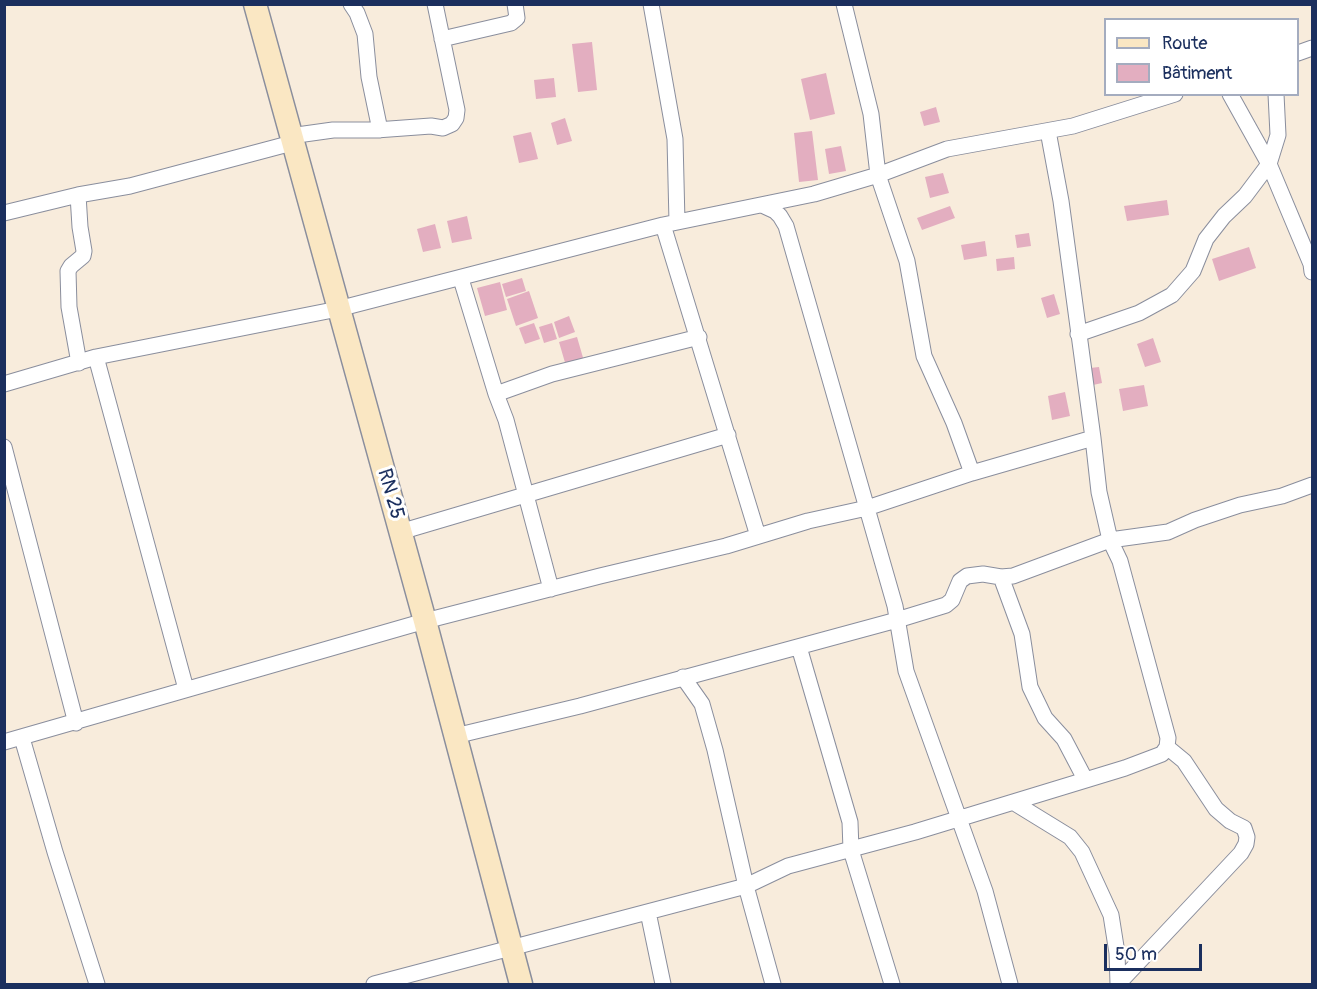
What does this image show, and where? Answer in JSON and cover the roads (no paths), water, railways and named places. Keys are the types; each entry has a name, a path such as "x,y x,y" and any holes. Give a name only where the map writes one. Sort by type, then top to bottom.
{"main road":[{"name":"RN 25","path":"255,4 425,621 521,984"}],"street":[{"path":"351,4 365,34 369,77 380,130"},
{"path":"4,213 78,195 130,186 333,130 380,130 431,126 443,128 452,124 458,110 435,4"},
{"path":"442,39 515,21 517,18 515,4"},
{"path":"651,4 675,139 670,224 699,337 758,536"},
{"path":"844,4 871,114 878,175 906,261 924,356 943,395 972,473"},
{"path":"4,384 96,357 338,309 670,224 814,194 878,175 947,149 1073,126 1169,96"},
{"path":"1231,96 1269,164 1311,264 1312,272"},
{"path":"1078,334 1139,313 1172,295 1193,271 1206,239 1224,216 1245,196 1269,164 1278,135 1276,96"},
{"path":"374,984 746,886 788,866 851,850 1125,768 1162,753 1167,747 1168,738 1120,561 1110,540 1099,492 1060,201 1048,131"},
{"path":"78,195 84,251 83,256 68,271 69,307 79,363"},
{"path":"762,206 775,211 786,226 867,508 897,620 906,671 985,891 1010,984"},
{"path":"461,279 506,420 551,589"},
{"path":"496,394 552,374 699,337"},
{"path":"96,357 186,689"},
{"path":"400,532 728,435"},
{"path":"4,742 425,621 726,546 808,521 867,508 972,473 1093,438"},
{"path":"4,447 76,723"},
{"path":"455,736 580,706 897,620 946,605 952,600 960,581 967,576 983,573 1001,577 1013,576 1110,540 1168,532 1240,505 1282,496 1312,485"},
{"path":"1001,577 1022,634 1030,687 1045,718 1064,739 1085,779"},
{"path":"799,647 850,822 851,850 892,984"},
{"path":"683,677 702,704 715,750 746,886 773,984"},
{"path":"22,738 97,984"},
{"path":"1118,984 1241,853 1246,844 1247,837 1244,828 1230,821 1216,809 1184,760 1167,747"},
{"path":"1013,802 1070,837 1082,852 1111,915 1117,953 1118,984"},
{"path":"648,912 663,984"}]}
